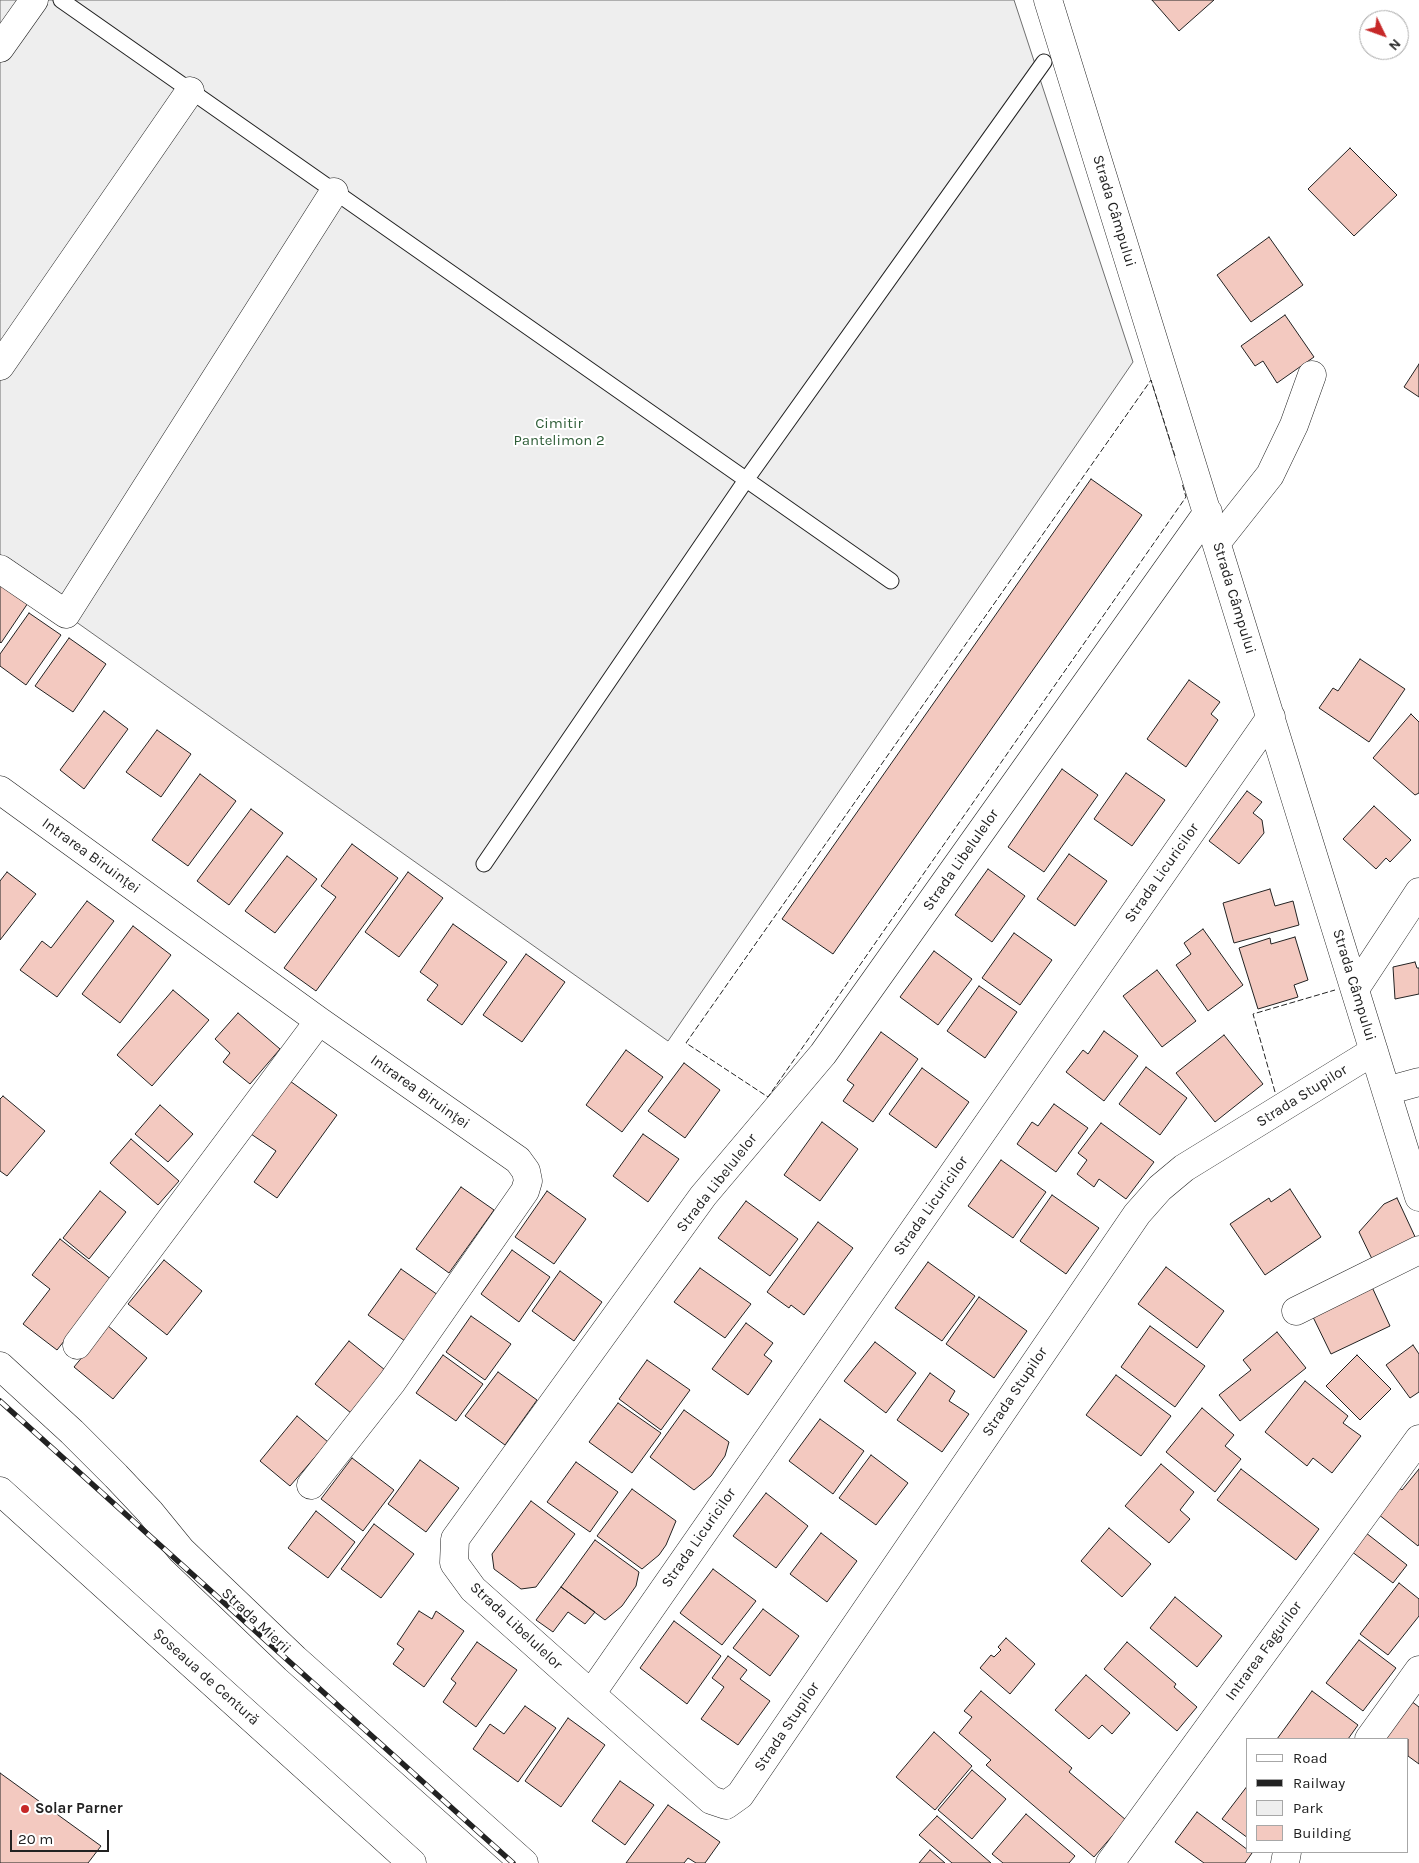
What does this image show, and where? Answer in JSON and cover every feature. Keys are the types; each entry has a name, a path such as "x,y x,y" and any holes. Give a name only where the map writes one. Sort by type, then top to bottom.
{"street":[{"path":"0,48 34,0"},
{"name":"Strada Câmpului","path":"1048,0 1419,1197"},
{"path":"0,366 190,91"},
{"path":"0,569 66,614 334,192"},
{"path":"1217,542 1270,475 1294,425 1312,375"},
{"name":"Strada Libelulelor","path":"726,1805 712,1800 473,1589 454,1563 455,1539 703,1196 823,1054 1208,512"},
{"name":"Strada Licuricilor","path":"590,1694 1271,717"},
{"name":"Intrarea Biruinței","path":"0,790 319,1021 518,1160 526,1171 528,1181 524,1191 392,1382 311,1485"},
{"path":"1355,989 1419,892"},
{"path":"77,1345 319,1021"},
{"name":"Strada Stupilor","path":"726,1805 740,1795 1137,1214 1160,1188 1184,1168 1374,1051"},
{"path":"1386,1091 1419,1082"},
{"path":"1296,1311 1419,1250"},
{"name":"Strada Mierii","path":"0,1366 72,1432 116,1476 150,1512 181,1550 295,1658 524,1863"},
{"name":"Intrarea Fagurilor","path":"1110,1863 1419,1439"},
{"name":"Șoseaua de Centură","path":"0,1491 408,1861"},
{"path":"1369,1738 1419,1670"}],"lane":[{"path":"60,0 891,582"},
{"path":"484,864 746,480 1044,62"}],"green space":[{"name":"Cimitir Pantelimon 2","path":"0,0 1014,0 1133,362 668,1041 0,568"}],"building":[{"path":"1152,0 1214,0 1179,31"},
{"path":"1350,148 1397,195 1354,236 1308,189"},
{"path":"1269,237 1303,285 1251,322 1217,275"},
{"path":"1285,315 1314,357 1277,383 1263,361 1255,366 1241,346"},
{"path":"1419,364 1419,397 1404,387"},
{"path":"1091,479 1142,515 833,954 782,919"},
{"path":"0,579 30,600 1,643 0,642"},
{"path":"29,613 61,635 26,685 0,666 0,654"},
{"path":"69,638 106,664 73,712 35,686"},
{"path":"1360,659 1405,689 1369,742 1319,708 1333,688 1338,691"},
{"path":"1189,680 1220,702 1211,714 1218,720 1186,767 1147,739"},
{"path":"104,711 128,729 84,789 60,770"},
{"path":"1411,714 1419,722 1419,793 1415,795 1373,758"},
{"path":"157,730 191,754 161,797 126,772"},
{"path":"1062,769 1098,795 1044,872 1008,847"},
{"path":"1126,773 1165,800 1132,846 1094,819"},
{"path":"200,774 236,801 188,866 152,840"},
{"path":"1247,791 1262,802 1253,813 1262,820 1264,833 1239,864 1209,841"},
{"path":"1374,806 1411,840 1390,862 1386,858 1376,869 1343,839"},
{"path":"251,809 283,833 229,905 197,881"},
{"path":"352,844 398,878 316,991 284,968 336,897 321,886"},
{"path":"1069,854 1107,881 1075,926 1037,899"},
{"path":"287,856 317,879 275,933 245,911"},
{"path":"988,869 1025,896 992,942 955,915"},
{"path":"7,872 36,894 0,940 0,881"},
{"path":"408,872 443,898 399,957 365,932"},
{"path":"1270,889 1275,906 1293,901 1299,925 1234,943 1223,903"},
{"path":"87,901 114,921 57,997 20,970 42,941 51,948"},
{"path":"453,924 507,962 462,1025 427,1000 438,985 420,972"},
{"path":"133,926 171,955 120,1023 82,994"},
{"path":"1203,929 1243,985 1208,1011 1176,965 1191,954 1184,943"},
{"path":"1014,933 1052,960 1020,1005 982,978"},
{"path":"1295,937 1308,980 1294,985 1298,997 1258,1009 1239,948 1270,938 1271,944"},
{"path":"934,951 972,979 938,1025 900,997"},
{"path":"526,954 565,982 522,1042 483,1015"},
{"path":"1415,962 1417,968 1419,968 1419,994 1395,999 1393,967"},
{"path":"1157,970 1196,1021 1162,1047 1123,996"},
{"path":"979,986 1017,1012 985,1058 947,1031"},
{"path":"173,990 209,1020 152,1086 117,1055"},
{"path":"238,1013 280,1049 250,1084 223,1062 230,1053 215,1039"},
{"path":"1104,1031 1138,1056 1104,1101 1066,1072 1083,1050 1088,1054"},
{"path":"881,1032 918,1059 873,1122 843,1101 854,1085 847,1080"},
{"path":"1224,1035 1263,1084 1215,1122 1176,1073"},
{"path":"626,1050 663,1077 622,1132 586,1105"},
{"path":"684,1063 720,1090 685,1138 648,1111"},
{"path":"1146,1067 1187,1098 1160,1135 1119,1104"},
{"path":"922,1068 969,1102 936,1148 889,1114"},
{"path":"290,1081 337,1115 277,1198 254,1182 276,1151 251,1134"},
{"path":"3,1096 45,1131 7,1176 0,1171 0,1099"},
{"path":"1054,1104 1088,1128 1056,1172 1017,1144 1032,1122 1038,1126"},
{"path":"160,1105 193,1134 168,1162 135,1134"},
{"path":"822,1122 858,1149 820,1201 784,1175"},
{"path":"1101,1123 1154,1162 1126,1199 1099,1179 1094,1187 1077,1174 1087,1160 1078,1153"},
{"path":"643,1134 679,1159 648,1202 613,1176"},
{"path":"131,1139 179,1181 158,1205 110,1163"},
{"path":"1001,1160 1046,1192 1013,1238 968,1206"},
{"path":"461,1187 494,1210 449,1273 416,1249"},
{"path":"1290,1189 1321,1237 1265,1275 1230,1224 1269,1198 1271,1202"},
{"path":"100,1191 126,1212 89,1259 63,1238"},
{"path":"547,1191 586,1219 554,1264 515,1237"},
{"path":"1052,1195 1099,1228 1066,1274 1020,1241"},
{"path":"1397,1198 1417,1241 1373,1261 1359,1232 1384,1204"},
{"path":"746,1201 798,1239 770,1276 718,1238"},
{"path":"818,1222 853,1248 804,1315 791,1305 789,1308 767,1292"},
{"path":"60,1239 112,1280 57,1350 23,1324 50,1289 32,1275"},
{"path":"512,1250 550,1277 519,1322 481,1294"},
{"path":"164,1260 202,1291 167,1335 128,1304"},
{"path":"928,1262 975,1296 942,1341 895,1308"},
{"path":"1166,1267 1224,1311 1197,1348 1138,1304"},
{"path":"700,1268 751,1304 725,1338 674,1302"},
{"path":"401,1269 438,1295 405,1341 368,1315"},
{"path":"560,1271 602,1302 574,1341 532,1311"},
{"path":"1372,1287 1390,1326 1331,1354 1312,1315"},
{"path":"979,1297 1027,1331 994,1378 946,1344"},
{"path":"471,1316 511,1344 485,1380 446,1352"},
{"path":"746,1323 773,1343 764,1355 772,1361 748,1395 712,1369"},
{"path":"108,1326 147,1358 113,1399 74,1367"},
{"path":"1150,1326 1205,1366 1175,1407 1121,1367"},
{"path":"1277,1332 1306,1368 1240,1421 1219,1395 1251,1370 1243,1360"},
{"path":"349,1341 385,1370 351,1413 315,1384"},
{"path":"875,1342 916,1373 886,1413 844,1381"},
{"path":"1413,1345 1419,1354 1419,1392 1410,1398 1386,1365"},
{"path":"443,1355 483,1384 456,1421 416,1393"},
{"path":"1357,1355 1391,1389 1360,1420 1326,1386"},
{"path":"647,1360 690,1390 661,1430 619,1399"},
{"path":"498,1372 537,1400 505,1445 465,1416"},
{"path":"930,1373 955,1391 949,1401 969,1414 942,1452 897,1420"},
{"path":"1116,1375 1171,1416 1141,1456 1086,1415"},
{"path":"1305,1381 1348,1416 1343,1423 1361,1436 1332,1473 1313,1458 1307,1466 1265,1432"},
{"path":"618,1403 661,1433 632,1473 589,1442"},
{"path":"1202,1408 1234,1435 1225,1446 1241,1459 1215,1492 1166,1452"},
{"path":"684,1410 729,1442 725,1456 711,1476 694,1490 650,1457"},
{"path":"297,1416 328,1442 290,1486 260,1461"},
{"path":"820,1419 864,1451 833,1494 789,1461"},
{"path":"871,1455 908,1483 876,1525 839,1498"},
{"path":"352,1458 394,1490 363,1531 321,1499"},
{"path":"420,1460 459,1488 426,1532 388,1504"},
{"path":"576,1462 618,1492 590,1532 547,1502"},
{"path":"1161,1464 1194,1492 1180,1510 1190,1519 1169,1543 1125,1506"},
{"path":"1241,1469 1319,1529 1296,1560 1217,1500"},
{"path":"1419,1469 1418,1546 1373,1510 1394,1484 1402,1490"},
{"path":"632,1489 676,1521 666,1545 659,1555 642,1569 597,1536"},
{"path":"766,1493 808,1526 776,1568 733,1536"},
{"path":"531,1501 575,1534 536,1587 521,1589 494,1569 492,1554"},
{"path":"316,1511 355,1542 328,1578 288,1548"},
{"path":"374,1524 414,1554 381,1598 341,1569"},
{"path":"1109,1528 1151,1564 1122,1597 1081,1561"},
{"path":"1361,1529 1407,1565 1393,1583 1347,1548"},
{"path":"821,1533 857,1561 827,1602 790,1574"},
{"path":"595,1540 639,1572 636,1586 622,1606 605,1620 561,1587"},
{"path":"713,1569 756,1601 722,1645 680,1613"},
{"path":"1399,1583 1419,1599 1419,1616 1388,1655 1360,1634"},
{"path":"561,1587 595,1612 585,1624 568,1612 553,1632 536,1620"},
{"path":"1175,1597 1222,1636 1197,1667 1150,1628"},
{"path":"763,1609 799,1636 770,1676 733,1648"},
{"path":"419,1611 432,1619 436,1611 464,1631 424,1687 393,1664 404,1649 397,1644"},
{"path":"674,1621 721,1656 687,1704 640,1668"},
{"path":"1006,1638 1035,1664 1010,1694 980,1668 991,1655 994,1657 1001,1650 998,1647"},
{"path":"1359,1640 1396,1668 1363,1711 1326,1683"},
{"path":"477,1642 517,1670 476,1727 443,1702 456,1683 451,1679"},
{"path":"1127,1642 1176,1684 1174,1687 1197,1707 1177,1731 1104,1669"},
{"path":"728,1656 747,1670 740,1679 770,1701 738,1745 701,1719 724,1687 712,1678"},
{"path":"1086,1675 1130,1713 1112,1734 1102,1725 1089,1739 1055,1710"},
{"path":"981,1691 1072,1768 1069,1772 1126,1820 1094,1857 986,1765 991,1760 959,1733 972,1717 964,1711"},
{"path":"1312,1691 1358,1725 1349,1738 1278,1738"},
{"path":"1407,1698 1419,1707 1419,1764 1409,1757 1409,1738 1385,1738 1380,1734"},
{"path":"525,1706 556,1728 518,1782 473,1749 490,1724 504,1734"},
{"path":"568,1718 605,1745 561,1807 525,1781"},
{"path":"934,1732 972,1766 935,1810 896,1777"},
{"path":"972,1770 1006,1799 972,1839 938,1810"},
{"name":"Solar Parner","path":"0,1773 101,1846 88,1863 0,1863"},
{"path":"620,1781 654,1805 625,1845 592,1821"},
{"path":"1246,1788 1246,1837 1222,1819"},
{"path":"668,1805 720,1842 705,1863 696,1863 688,1858 684,1863 626,1863"},
{"path":"1197,1812 1246,1849 1246,1853 1252,1853 1245,1863 1204,1863 1175,1842"},
{"path":"1026,1814 1075,1856 1069,1863 1003,1863 992,1854"},
{"path":"937,1816 991,1863 952,1863 919,1835"},
{"path":"930,1850 945,1863 919,1863"}],"railway":[{"path":"0,1401 513,1863"}],"fence":[{"path":"1175,456 1151,380 686,1043 768,1097 1186,497 1182,483"},
{"path":"1275,1092 1253,1014 1335,990"}],"place":[{"name":"Solar Parner","path":"25,1809"}]}
